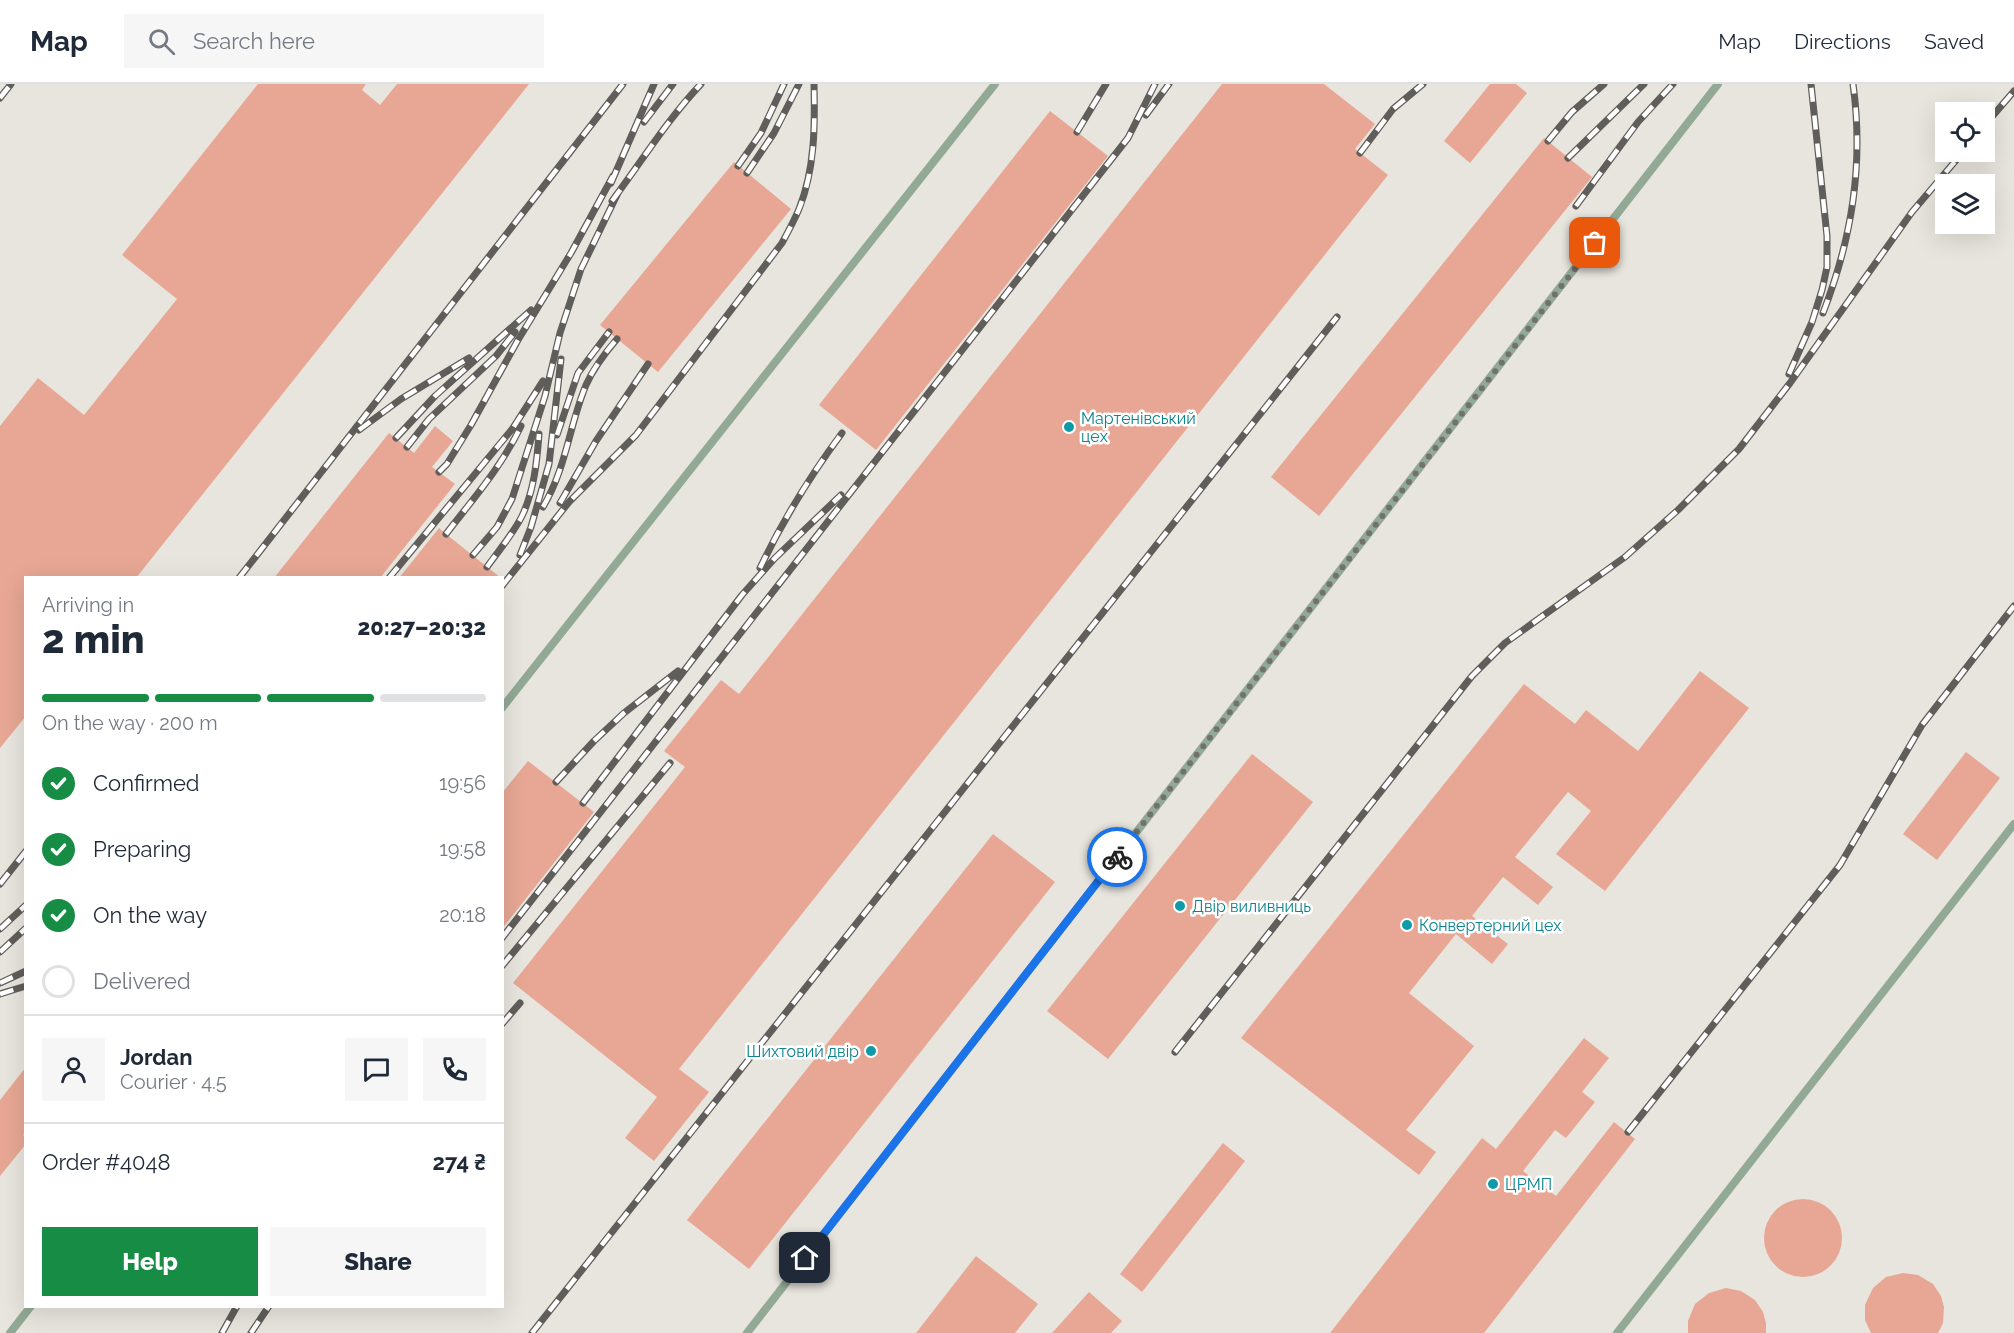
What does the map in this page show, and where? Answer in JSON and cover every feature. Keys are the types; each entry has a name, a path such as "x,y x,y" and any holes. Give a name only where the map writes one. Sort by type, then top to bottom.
{"lane":[{"path":"504,705 995,84"},
{"path":"747,1333 1718,84"},
{"path":"1617,1333 2014,824"},
{"path":"10,1333 29,1308"}],"building":[{"path":"258,84 366,84 362,90 380,105 397,84 529,84 138,576 24,576 24,718 0,748 0,426 38,378 84,415 177,299 122,255"},
{"name":"Мартенівський цех","path":"1222,84 1324,84 1375,124 1355,149 1388,175 679,1069 709,1092 654,1161 625,1138 657,1097 513,983 685,767 664,751 721,680 739,694"},
{"path":"1490,84 1516,84 1527,93 1470,163 1444,141"},
{"path":"1050,111 1108,156 876,450 819,405"},
{"path":"1544,138 1592,177 1319,516 1271,477"},
{"path":"734,162 791,209 658,372 600,325"},
{"path":"435,426 453,441 432,467 455,484 382,576 276,576 389,433 414,453"},
{"path":"439,528 498,576 401,576"},
{"name":"Конвертерний цех","path":"1700,671 1749,708 1605,891 1556,854 1591,811 1568,792 1515,857 1553,887 1538,905 1503,877 1472,916 1508,944 1492,964 1456,934 1409,993 1474,1046 1406,1130 1436,1152 1419,1175 1241,1038 1524,684 1575,724 1586,710 1638,751"},
{"path":"1966,752 2000,778 1937,860 1903,834"},
{"name":"Двір виливниць","path":"1252,754 1313,802 1108,1059 1047,1011"},
{"path":"528,761 594,812 504,926 504,791"},
{"name":"Шихтовий двір","path":"993,834 1055,882 749,1269 687,1220"},
{"name":"ЦРМП","path":"1584,1038 1609,1058 1582,1092 1595,1102 1566,1138 1555,1130 1523,1171 1556,1196 1614,1122 1635,1139 1484,1333 1330,1333 1482,1138 1496,1149"},
{"path":"24,1070 24,1146 0,1176 0,1100"},
{"path":"1223,1143 1245,1161 1142,1292 1120,1274"},
{"path":"1795,1199 1811,1199 1825,1205 1836,1216 1842,1230 1842,1246 1836,1260 1825,1271 1811,1277 1795,1277 1781,1271 1770,1260 1764,1246 1764,1230 1770,1216 1781,1205"},
{"path":"976,1256 1038,1304 1015,1333 916,1333"},
{"path":"1903,1273 1918,1275 1933,1284 1941,1296 1944,1307 1943,1323 1938,1333 1871,1333 1865,1320 1865,1305 1873,1288 1886,1277"},
{"path":"1726,1288 1741,1291 1755,1300 1763,1312 1766,1333 1688,1333 1688,1321 1695,1304 1709,1293"},
{"path":"1089,1292 1122,1321 1111,1333 1052,1333"}],"railway":[{"path":"0,98 11,84"},
{"path":"241,576 623,84"},
{"path":"611,183 654,84"},
{"path":"644,122 673,84"},
{"path":"612,201 666,126 701,84"},
{"path":"738,166 761,133 784,84"},
{"path":"747,173 774,133 799,84"},
{"path":"504,583 569,502 636,435 782,243 799,209 808,178 814,131 814,84"},
{"path":"1077,132 1106,84"},
{"path":"504,935 1128,138 1155,84"},
{"path":"1146,115 1169,84"},
{"path":"1360,153 1393,109 1423,84"},
{"path":"1548,141 1572,112 1604,84"},
{"path":"1568,158 1644,84"},
{"path":"1576,206 1638,122 1673,84"},
{"path":"1789,374 1812,322 1827,267 1827,236 1811,84"},
{"path":"1823,313 1841,257 1853,200 1857,143 1853,84"},
{"path":"1995,113 2014,91"},
{"path":"1175,1052 1472,676 1505,643 1625,557 1678,510 1739,449 1790,383 1912,212 1954,162"},
{"path":"439,472 447,464 471,425 613,176"},
{"path":"473,555 497,527 512,499 545,396 560,333 581,269 617,195"},
{"path":"396,438 435,396 531,310"},
{"path":"532,1333 1337,317"},
{"path":"407,447 429,419 496,356 515,332"},
{"path":"557,435 578,373 609,332"},
{"path":"543,507 563,461 586,385 600,360 617,339"},
{"path":"359,430 401,399 469,358"},
{"path":"520,555 531,527 549,464 561,359"},
{"path":"560,503 596,441 648,364"},
{"path":"391,576 513,428 543,381"},
{"path":"446,534 496,469 521,426"},
{"path":"760,568 798,499 842,433"},
{"path":"487,567 514,529 526,506 534,476 539,434"},
{"path":"583,803 742,595 775,558 841,495"},
{"path":"1628,1132 1840,865 1922,725 2014,606"},
{"path":"556,782 624,713 678,671"},
{"path":"504,964 670,763"},
{"path":"0,884 24,854"},
{"path":"0,929 24,907"},
{"path":"0,952 24,930"},
{"path":"0,983 24,972"},
{"path":"0,994 24,987"},
{"path":"504,1022 520,1003"},
{"path":"222,1333 236,1308"},
{"path":"251,1333 268,1308"}],"way so far":[{"path":"1117,857 1595,243"}],"place":[{"name":"Мартенівський цех","path":"1069,427"},
{"name":"Двір виливниць","path":"1180,906"},
{"name":"Конвертерний цех","path":"1407,925"},
{"name":"Шихтовий двір","path":"871,1051"},
{"name":"ЦРМП","path":"1493,1184"}],"route":[{"path":"805,1258 1117,857"}]}
